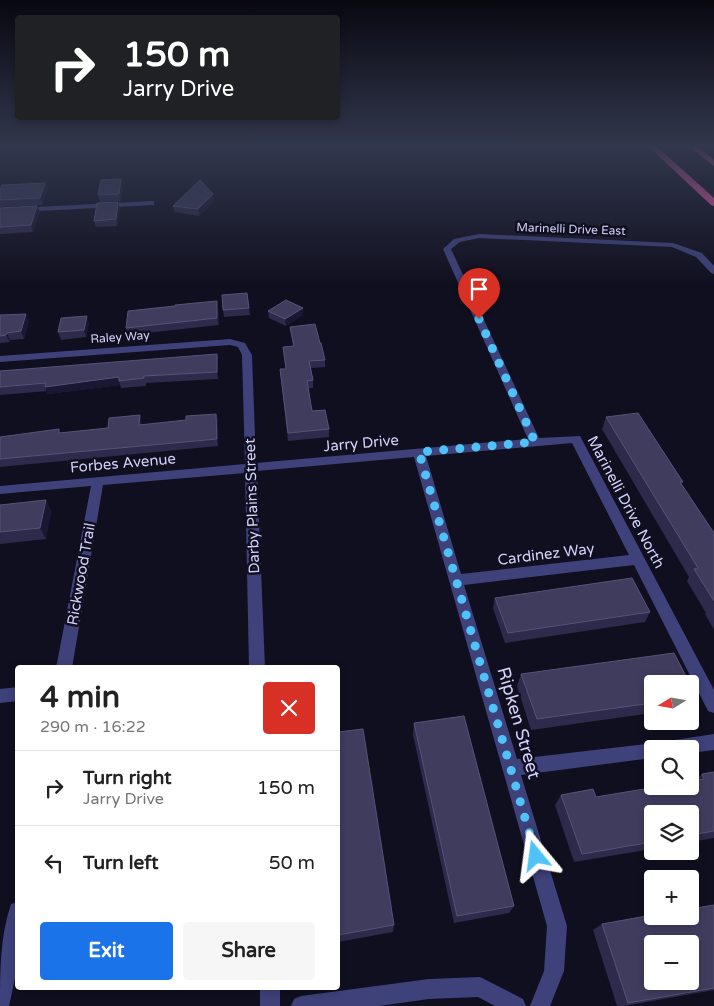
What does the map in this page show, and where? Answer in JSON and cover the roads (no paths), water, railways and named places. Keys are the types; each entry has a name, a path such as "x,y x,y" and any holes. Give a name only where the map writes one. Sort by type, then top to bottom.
{"highway":[{"path":"702,192 714,203"}],"street":[{"path":"0,211 151,203"},
{"name":"Marinelli Drive East","path":"535,442 447,249 453,241 479,236 673,245 699,255 714,271"},
{"name":"Raley Way","path":"0,359 230,342 242,345"},
{"name":"Darby Plains Street","path":"242,345 247,355 258,665"},
{"name":"Marinelli Drive North","path":"535,442 576,439 714,706"},
{"name":"Jarry Drive","path":"250,468 535,442"},
{"name":"Ripken Street","path":"419,452 557,926 554,971 540,1006"},
{"name":"Forbes Avenue","path":"0,490 250,468"},
{"name":"Rickwood Trail","path":"65,665 98,482"},
{"name":"Cardinez Way","path":"456,580 638,559"},
{"path":"0,696 15,694"},
{"path":"699,744 714,742"},
{"path":"511,768 644,751"},
{"path":"0,1002 15,926"},
{"path":"301,1006 430,989 480,988 516,1006"},
{"path":"270,990 270,1006"}]}
